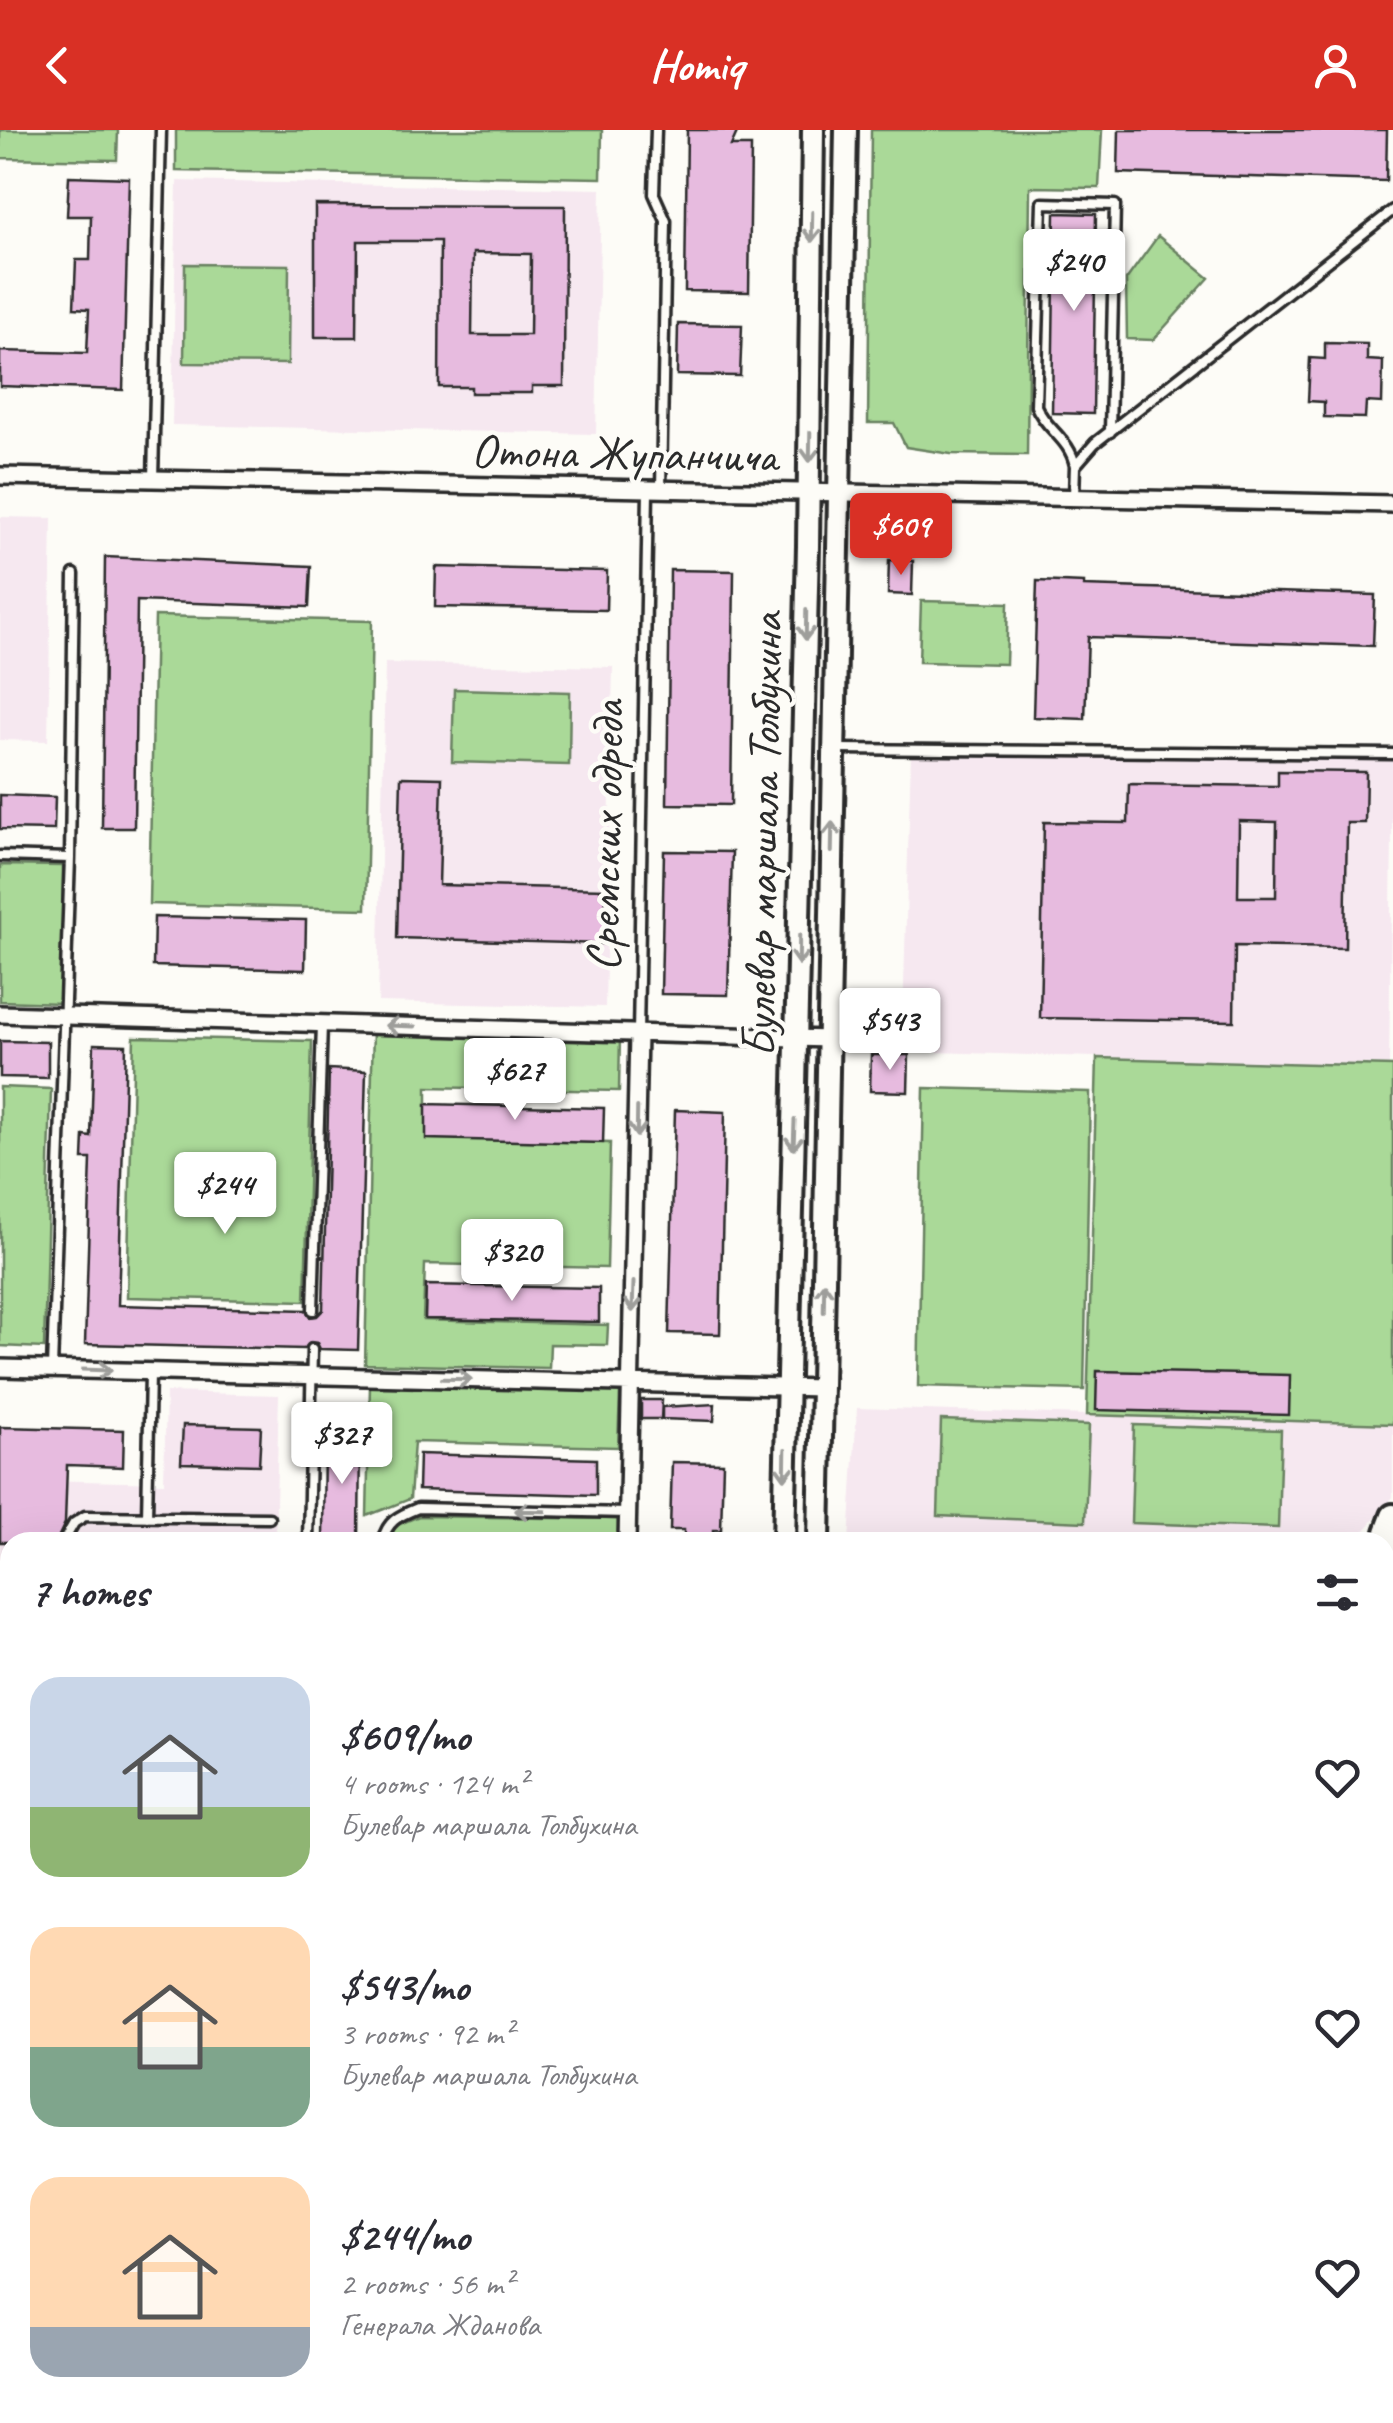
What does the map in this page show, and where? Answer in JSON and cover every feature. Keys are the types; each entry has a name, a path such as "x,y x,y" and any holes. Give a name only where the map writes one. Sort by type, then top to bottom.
{"street":[{"name":"Булевар маршала Толбухина","path":"784,1532 814,130"},
{"name":"Булевар маршала Толбухина","path":"819,1532 846,130"},
{"name":"Отона Жупанчича","path":"0,476 1393,504"},
{"path":"0,1014 829,1039"},
{"name":"Сремских одреда","path":"627,1532 638,1034"},
{"path":"0,1368 822,1388"}],"lane":[{"path":"153,480 161,130"},
{"name":"Сремских одреда","path":"638,1034 666,221 654,194 656,130"},
{"path":"1074,496 1075,466 1068,444 1047,428 1036,406 1042,203 1114,205 1110,432"},
{"path":"1075,466 1095,443 1393,210"},
{"path":"52,1368 70,858 74,574"},
{"path":"833,749 1393,754"},
{"path":"0,856 70,858"},
{"path":"313,1310 322,1024"},
{"path":"308,1532 312,1349"},
{"path":"146,1517 150,1373"},
{"path":"385,1532 396,1516 418,1508 627,1513"},
{"path":"69,1532 85,1516 269,1518"}],"shaded area":[{"path":"177,181 601,189 596,434 172,425"},
{"path":"0,517 52,518 48,741 0,740"},
{"path":"385,663 613,667 605,1007 378,1002"},
{"path":"911,753 1393,757 1389,1066 902,1051"},
{"path":"166,1392 279,1395 275,1532 0,1532 0,1479 164,1483"},
{"path":"857,1408 1393,1424 1393,1497 1363,1532 850,1532"}],"green space":[{"path":"0,130 118,130 117,160 0,158"},
{"path":"176,130 602,130 601,178 176,171"},
{"path":"871,130 1102,130 1099,188 1030,187 1027,455 951,454 906,447 894,423 868,423"},
{"path":"1158,236 1209,278 1153,340 1127,339 1126,280"},
{"path":"185,264 289,265 288,364 184,363"},
{"path":"921,601 1008,603 1006,664 919,662"},
{"path":"155,616 372,621 366,909 149,904"},
{"path":"454,689 570,692 569,765 452,762"},
{"path":"0,865 63,866 61,1003 0,1001"},
{"path":"373,1028 620,1034 619,1091 427,1087 427,1138 610,1143 607,1268 425,1264 423,1320 608,1325 607,1345 550,1344 549,1368 365,1364"},
{"path":"134,1037 312,1041 305,1301 127,1297"},
{"path":"1097,1058 1393,1066 1393,1424 1087,1415"},
{"path":"0,1087 51,1089 44,1348 0,1346"},
{"path":"924,1088 1090,1092 1084,1390 918,1386"},
{"path":"370,1385 620,1391 618,1447 414,1442 410,1499 367,1516"},
{"path":"941,1420 1089,1425 1085,1522 938,1516"},
{"path":"1134,1425 1281,1430 1278,1528 1131,1523"},
{"path":"419,1516 620,1519 619,1532 393,1532 395,1526"}],"building":[{"path":"687,130 738,130 731,146 751,146 749,292 685,291"},
{"path":"1119,130 1387,130 1386,181 1118,173"},
{"path":"69,176 129,178 123,390 0,386 0,351 87,353 89,309 74,308 76,260 90,260 91,216 67,216"},
{"path":"315,205 565,206 564,386 532,386 532,393 471,393 471,387 439,387 440,241 358,241 357,337 315,337","holes":["473,253 531,254 530,335 472,335"]},
{"path":"1055,213 1096,214 1093,414 1052,413"},
{"path":"678,324 742,325 740,376 677,375"},
{"path":"1325,343 1367,344 1367,360 1383,361 1382,403 1366,402 1365,418 1324,417 1324,402 1308,401 1310,358 1325,359"},
{"path":"105,557 311,566 309,607 137,601 134,828 102,828"},
{"path":"889,560 913,561 912,595 888,594"},
{"path":"436,567 607,571 606,610 435,607"},
{"path":"670,570 734,571 731,805 667,804"},
{"path":"1037,581 1084,586 1375,595 1373,646 1088,637 1085,719 1033,717"},
{"path":"1278,771 1366,772 1365,823 1347,823 1345,948 1235,946 1234,1021 1040,1018 1044,822 1128,823 1129,784 1278,786","holes":["1239,821 1277,822 1276,897 1238,897"]},
{"path":"401,777 442,778 439,885 606,889 605,944 397,938"},
{"path":"0,795 55,797 54,830 0,829"},
{"path":"664,851 732,852 728,995 661,994"},
{"path":"154,917 306,920 305,970 153,966"},
{"path":"0,1041 48,1042 48,1078 0,1077"},
{"path":"94,1044 126,1045 118,1305 306,1310 310,1317 317,1316 323,1310 329,1069 366,1071 358,1350 320,1349 311,1342 304,1349 85,1344 91,1159 83,1159 84,1136 91,1137"},
{"path":"871,1055 909,1055 908,1092 870,1091"},
{"path":"426,1104 604,1108 603,1143 426,1139"},
{"path":"675,1110 725,1112 720,1334 669,1333"},
{"path":"426,1285 599,1288 599,1322 425,1319"},
{"path":"1097,1371 1290,1375 1289,1415 1096,1410"},
{"path":"641,1400 662,1400 661,1419 641,1419"},
{"path":"715,1404 714,1421 662,1419 662,1407"},
{"path":"183,1425 261,1427 259,1465 181,1463"},
{"path":"0,1427 124,1430 123,1467 67,1465 65,1523 61,1532 0,1532"},
{"path":"324,1432 360,1432 359,1532 323,1532"},
{"path":"419,1454 596,1459 596,1495 418,1490"},
{"path":"672,1462 723,1463 721,1530 670,1530"}]}
